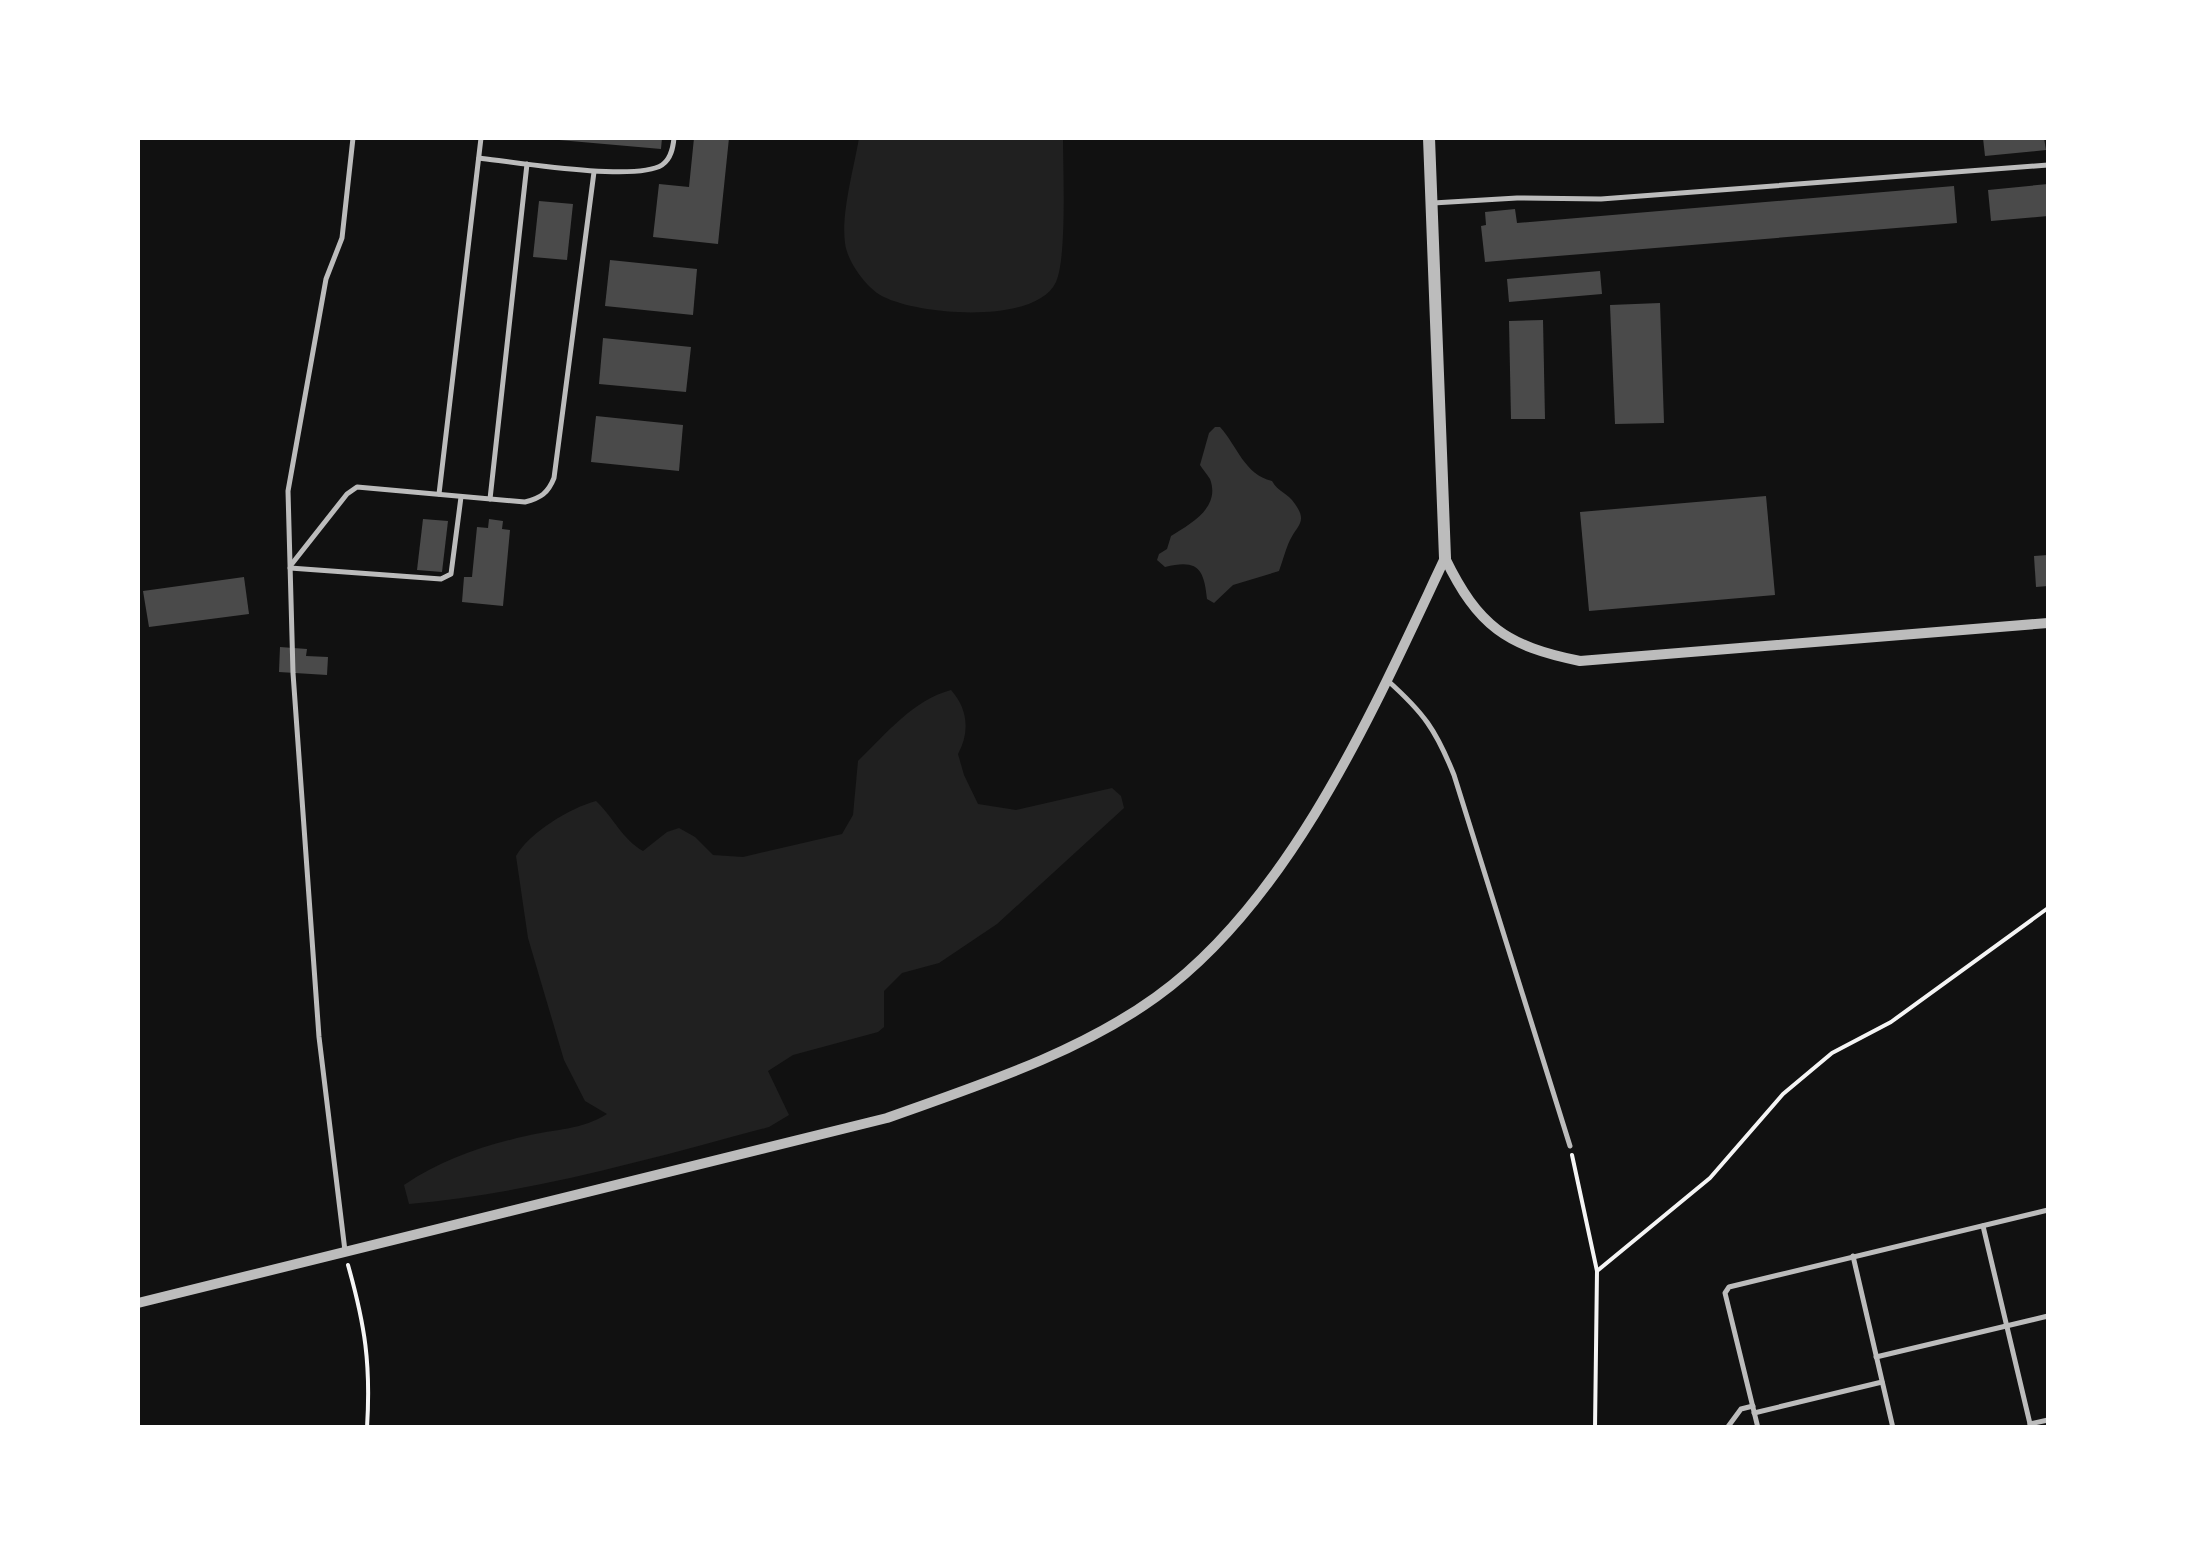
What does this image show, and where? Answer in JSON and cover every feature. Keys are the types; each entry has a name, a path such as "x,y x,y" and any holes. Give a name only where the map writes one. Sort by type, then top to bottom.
{"street":[{"path":"1430,138 1444,558 1464,598 1484,621 1542,653 1580,661 2048,624"},
{"path":"138,1303 887,1118 1087,1039 1155,998 1199,963 1293,846 1338,774 1444,558"}],"lane":[{"path":"345,1251 318,1019 293,673 288,491 326,279 342,238 353,138"},
{"path":"439,494 481,138"},
{"path":"478,158 594,172 657,168 673,150 674,138"},
{"path":"490,499 527,164"},
{"path":"1432,203 1602,199 2048,165"},
{"path":"290,568 347,494 357,488 525,502 539,499 549,491 554,478 594,172"},
{"path":"290,568 441,579 451,574 461,496"},
{"path":"1387,680 1420,709 1449,763 1570,1146"},
{"path":"1758,1428 1726,1289 2048,1210"},
{"path":"1983,1226 2030,1426 2048,1420"},
{"path":"1853,1256 1893,1428"},
{"path":"1876,1358 2048,1316"},
{"path":"1727,1428 1741,1410 1882,1382"}],"path":[{"path":"1597,1271 1710,1178 1783,1094 1832,1053 1891,1022 2048,908"},
{"path":"1570,1146 1597,1271 1596,1428"},
{"path":"345,1251 366,1328 370,1378 367,1428"}],"shaded area":[{"path":"859,138 1063,138 1063,234 1056,282 1044,296 1026,305 976,312 923,308 878,293 854,267 845,243 846,205"},
{"path":"1220,427 1255,472 1272,481 1292,500 1301,519 1279,571 1233,585 1214,603 1207,599 1204,580 1197,569 1185,564 1165,567 1157,560 1167,549 1171,536 1208,507 1212,489 1200,465 1209,433"},
{"path":"951,690 965,721 958,754 978,804 1016,810 1112,788 1121,796 1124,808 997,924 939,963 902,973 884,991 884,1027 878,1032 793,1055 768,1071 789,1115 769,1127 546,1183 409,1204 404,1185 447,1161 510,1140 578,1126 607,1114 585,1101 564,1060 528,938 516,856 531,838 563,815 596,801 629,841 643,851 667,832 679,828 713,855 743,857 842,834 853,815 858,761 912,710"}],"building":[{"path":"559,138 662,138 661,149"},
{"path":"694,138 729,138 718,244 653,237 659,184 689,187"},
{"path":"1983,138 2044,138 2046,150 1985,156"},
{"path":"2048,184 2048,216 1991,221 1988,190"},
{"path":"1954,186 1957,223 1485,262 1481,226 1486,225 1485,212 1515,209 1517,223"},
{"path":"539,201 573,204 567,260 533,257"},
{"path":"610,260 697,269 693,315 605,306"},
{"path":"1600,271 1602,294 1509,302 1507,279"},
{"path":"1660,303 1664,423 1615,424 1610,305"},
{"path":"1543,320 1545,419 1511,419 1509,321"},
{"path":"603,338 691,347 686,392 599,384"},
{"path":"596,416 683,425 679,471 591,462"},
{"path":"1766,496 1775,595 1589,611 1580,512"},
{"path":"423,519 448,521 442,572 417,570"},
{"path":"489,519 503,521 502,529 510,530 503,606 462,602 464,577 472,577 477,527 488,528"},
{"path":"2048,555 2048,586 2036,587 2034,556"},
{"path":"244,577 249,614 149,627 143,591"},
{"path":"280,647 307,649 306,656 328,657 327,675 279,672"}]}
